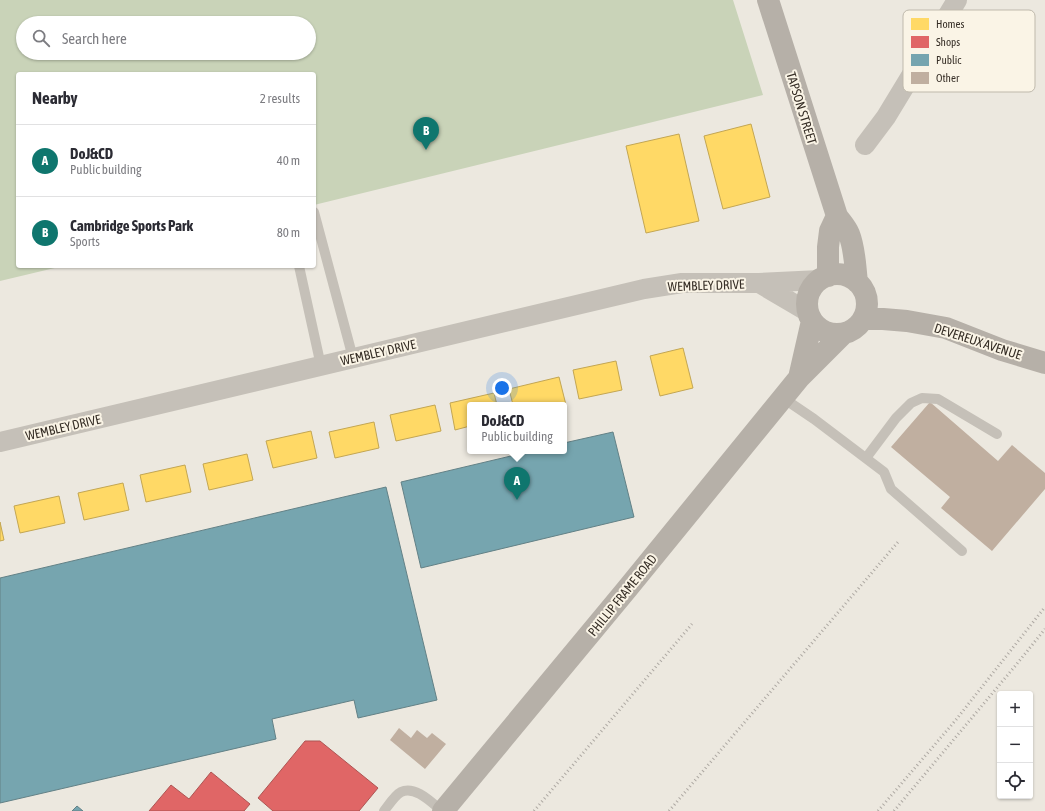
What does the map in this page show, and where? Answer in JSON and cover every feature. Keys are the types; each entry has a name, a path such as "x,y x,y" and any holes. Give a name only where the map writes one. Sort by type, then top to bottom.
{"street":[{"name":"TAPSON STREET","path":"768,0 837,216 845,226 852,243 856,282"},
{"path":"951,10 957,0"},
{"path":"865,145 886,118 903,90"},
{"path":"824,278 830,231 837,216"},
{"path":"838,275 848,277 863,289 867,309 863,319 858,326 843,334 826,332 818,328 810,317 807,303 809,294 813,286 824,278 838,275"},
{"name":"WEMBLEY DRIVE","path":"0,442 644,289 682,283 759,283 824,278"},
{"name":"WEMBLEY DRIVE","path":"759,283 810,317"},
{"name":"PHILLIP FRAME ROAD","path":"799,378 810,317"},
{"name":"DEVEREUX AVENUE","path":"863,319 908,321 946,328 1002,350 1045,363"},
{"name":"PHILLIP FRAME ROAD","path":"442,811 627,589 799,378 843,334"}],"lane":[{"path":"316,219 353,358"},
{"path":"299,268 322,366"},
{"path":"783,398 814,419 884,472 891,490 962,551"},
{"path":"866,458 896,418 911,403 922,398 938,399 997,434"},
{"path":"384,811 400,792 407,791 417,792 442,811"}],"green space":[{"path":"0,0 733,0 763,95 316,205 316,72 16,72 16,268 55,268 0,281"}],"building: Homes":[{"path":"751,124 770,197 723,209 704,136"},
{"path":"679,134 699,221 646,233 626,146"},
{"path":"683,348 693,388 660,396 650,356"},
{"path":"616,361 622,390 579,399 573,370"},
{"path":"559,377 565,402 512,402 509,389"},
{"path":"494,393 496,402 467,402 467,427 455,430 450,403"},
{"path":"435,405 441,431 396,441 390,415"},
{"path":"374,422 379,448 335,458 329,432"},
{"path":"311,431 317,458 273,468 266,441"},
{"path":"247,454 253,480 209,490 203,464"},
{"path":"185,465 191,492 146,502 140,475"},
{"path":"123,483 129,510 84,520 78,493"},
{"path":"59,496 65,523 20,533 14,506"},
{"path":"0,522 4,540 0,541"}],"building: Shops":[{"path":"305,741 320,741 378,788 359,811 273,811 258,798"},
{"path":"211,772 250,804 244,811 149,811 171,785 189,799"}],"building: Public":[{"path":"613,432 634,517 421,568 401,482 519,454 567,454 567,442"},
{"path":"386,487 437,700 358,718 354,700 272,719 276,739 0,803 0,578"},
{"path":"77,806 83,811 72,811"}],"building: Other":[{"path":"930,402 998,461 1012,445 1045,473 1045,489 992,551 941,508 950,497 891,447"},
{"path":"399,728 411,738 417,730 427,738 432,733 446,744 425,769 390,740"}],"railway":[{"path":"669,811 898,542"},
{"path":"878,811 955,721 1045,607"},
{"path":"534,811 692,624"},
{"path":"894,811 1045,629"}],"place":[{"name":"Cambridge Sports Park","path":"426,150"},
{"name":"DoJ&CD","path":"517,500"}]}
